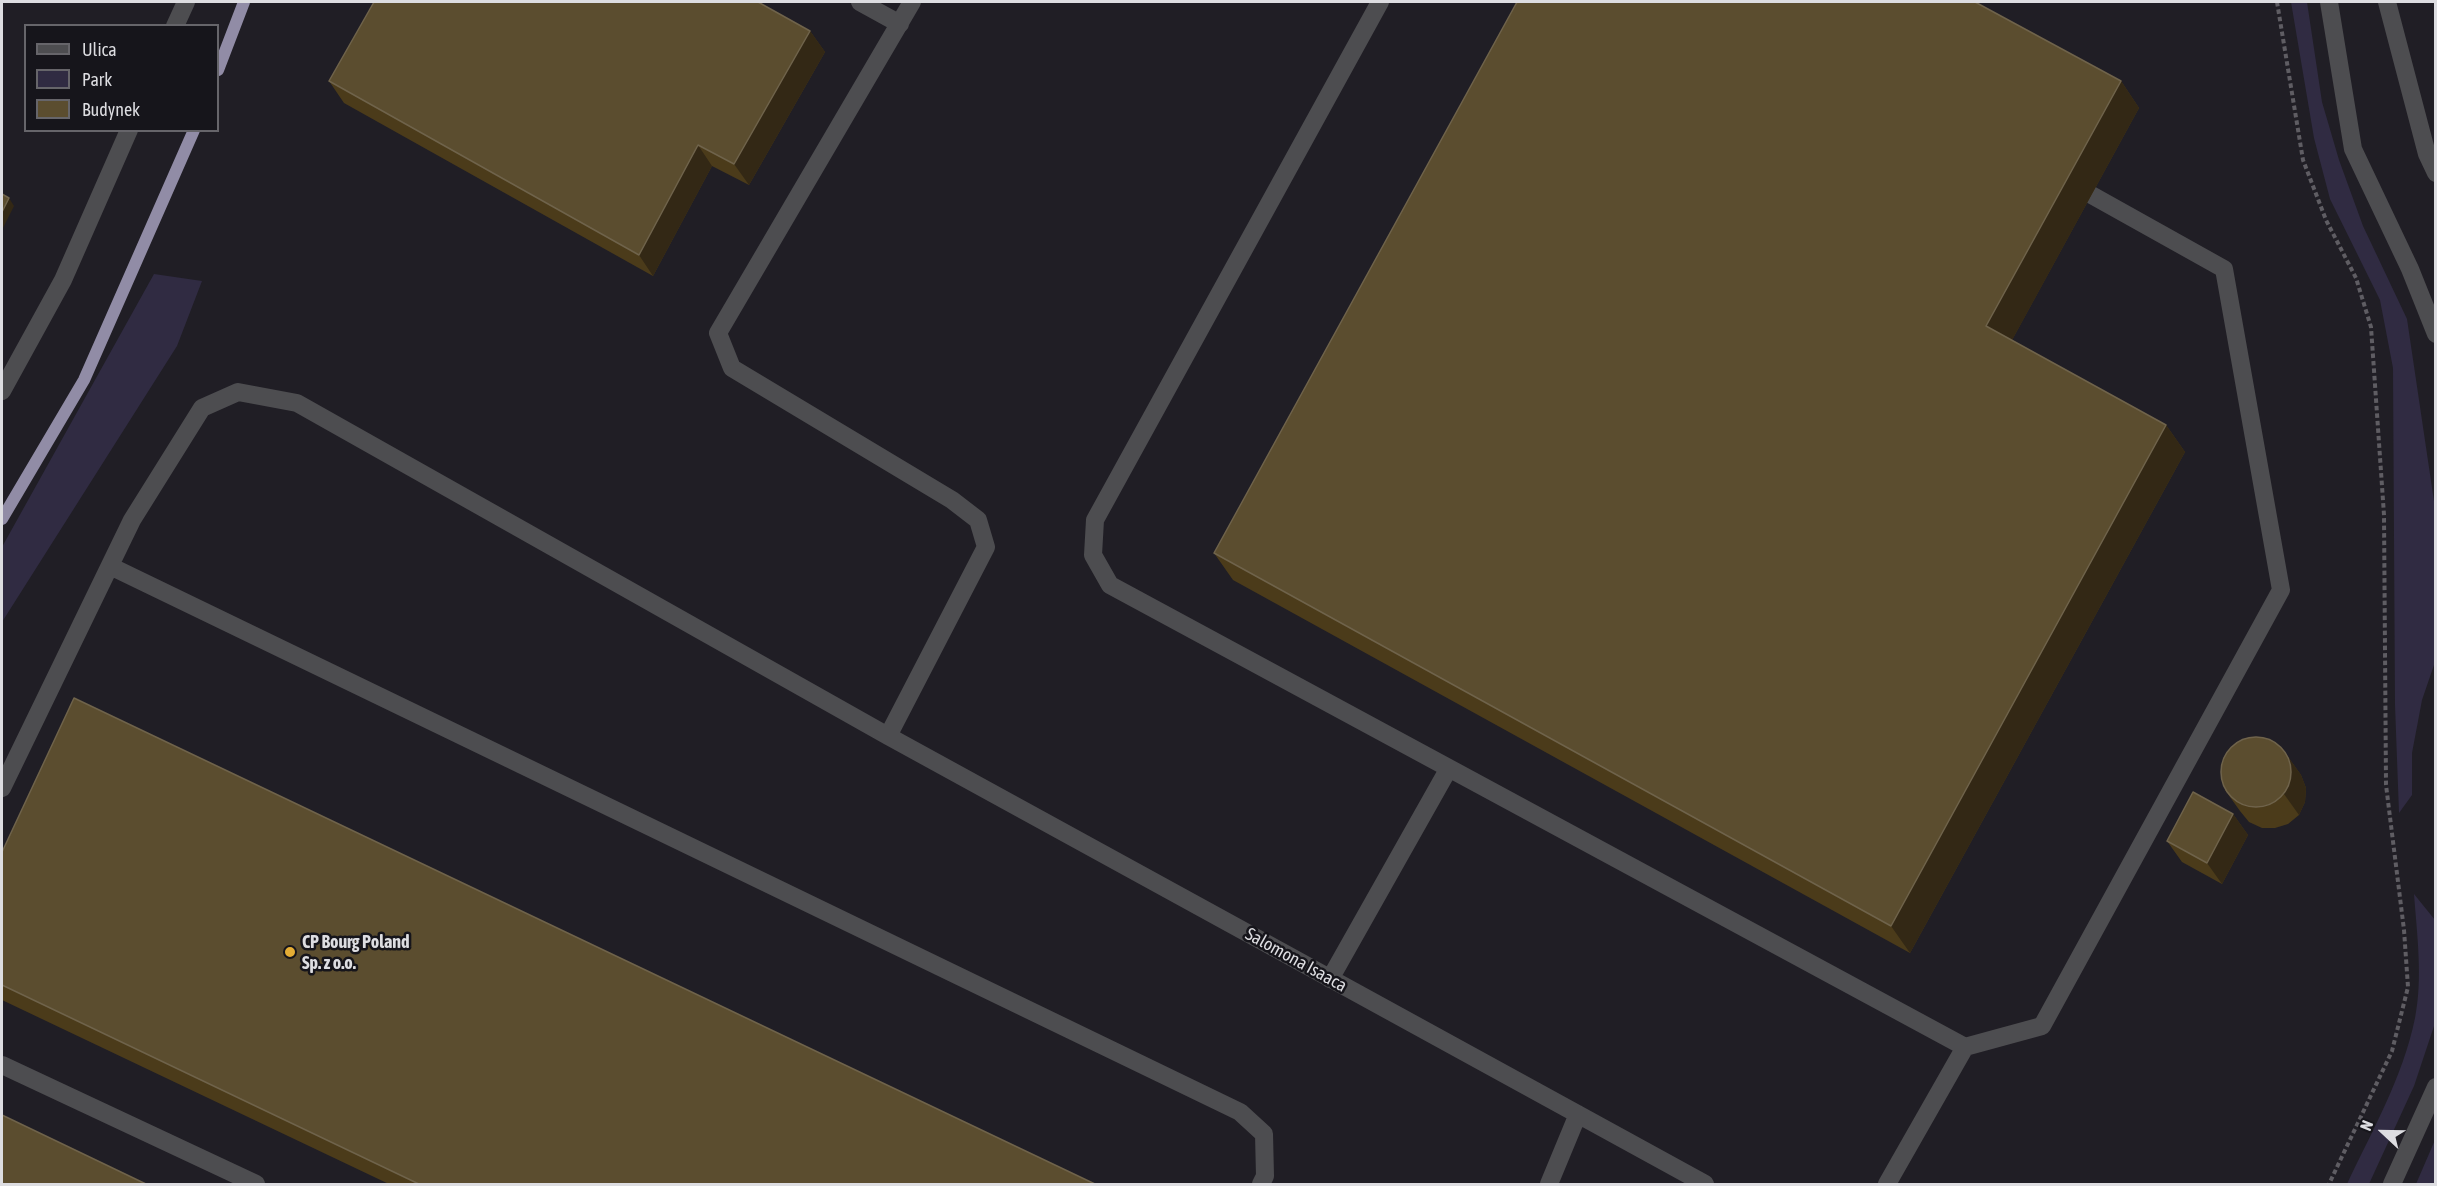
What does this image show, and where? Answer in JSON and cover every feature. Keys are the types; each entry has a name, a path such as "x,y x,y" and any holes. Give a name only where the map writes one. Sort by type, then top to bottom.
{"street":[{"path":"176,24 186,2"},
{"path":"860,2 900,24"},
{"path":"888,736 986,547 978,520 952,500 732,368 718,333 912,2"},
{"path":"1380,2 1095,520 1093,555 1110,585 1965,1047 2042,1026 2281,590 2224,269 2059,176"},
{"path":"2329,2 2353,149 2410,268 2436,334"},
{"path":"2387,2 2427,154 2436,173"},
{"path":"2,391 63,280 128,132"},
{"name":"Salomona Isaaca","path":"2,788 132,520 202,408 238,392 297,403 888,736 1705,1185"},
{"path":"110,566 1240,1112 1264,1134 1265,1176 1261,1185"},
{"path":"1330,979 1449,768"},
{"path":"1887,1185 1965,1047"},
{"path":"2,1065 255,1185"},
{"path":"2392,1185 2436,1087"},
{"path":"1549,1185 1578,1114"}],"path":[{"path":"2277,2 2303,160 2326,220 2356,278 2371,327 2385,515 2386,785 2404,930 2408,987 2392,1051 2329,1185"}],"green space":[{"path":"2291,2 2307,2 2322,102 2339,160 2363,226 2407,319 2435,508 2435,662 2422,700 2412,753 2412,795 2399,813 2395,705 2393,368 2380,300 2330,199 2314,138"},
{"path":"154,274 202,281 177,346 2,622 2,547"},
{"path":"2414,894 2435,920 2435,1023 2414,1086 2369,1184 2347,1184 2395,1082 2410,1040 2419,988"},
{"path":"2435,1140 2435,1184 2416,1184"}],"building":[{"path":"374,2 758,2 810,31 734,164 698,145 639,255 329,81"},
{"path":"1517,2 1975,2 2121,81 1986,326 2166,425 1891,926 1214,553"},
{"path":"2,194 9,198 2,212"},
{"name":"CP Bourg Poland Sp. z o.o.","path":"74,698 1097,1185 421,1185 2,985 2,852"},
{"path":"2256,737 2269,740 2281,747 2288,759 2291,772 2288,785 2281,797 2269,804 2256,807 2243,804 2231,797 2224,785 2221,772 2224,759 2231,747 2243,740"},
{"path":"2193,792 2233,814 2207,863 2167,841"},
{"path":"2,1115 148,1185 2,1185"}],"waterway":[{"path":"219,67 244,2"},
{"path":"2,519 84,380 193,132"}],"place":[{"name":"CP Bourg Poland Sp. z o.o.","path":"290,952"}]}
